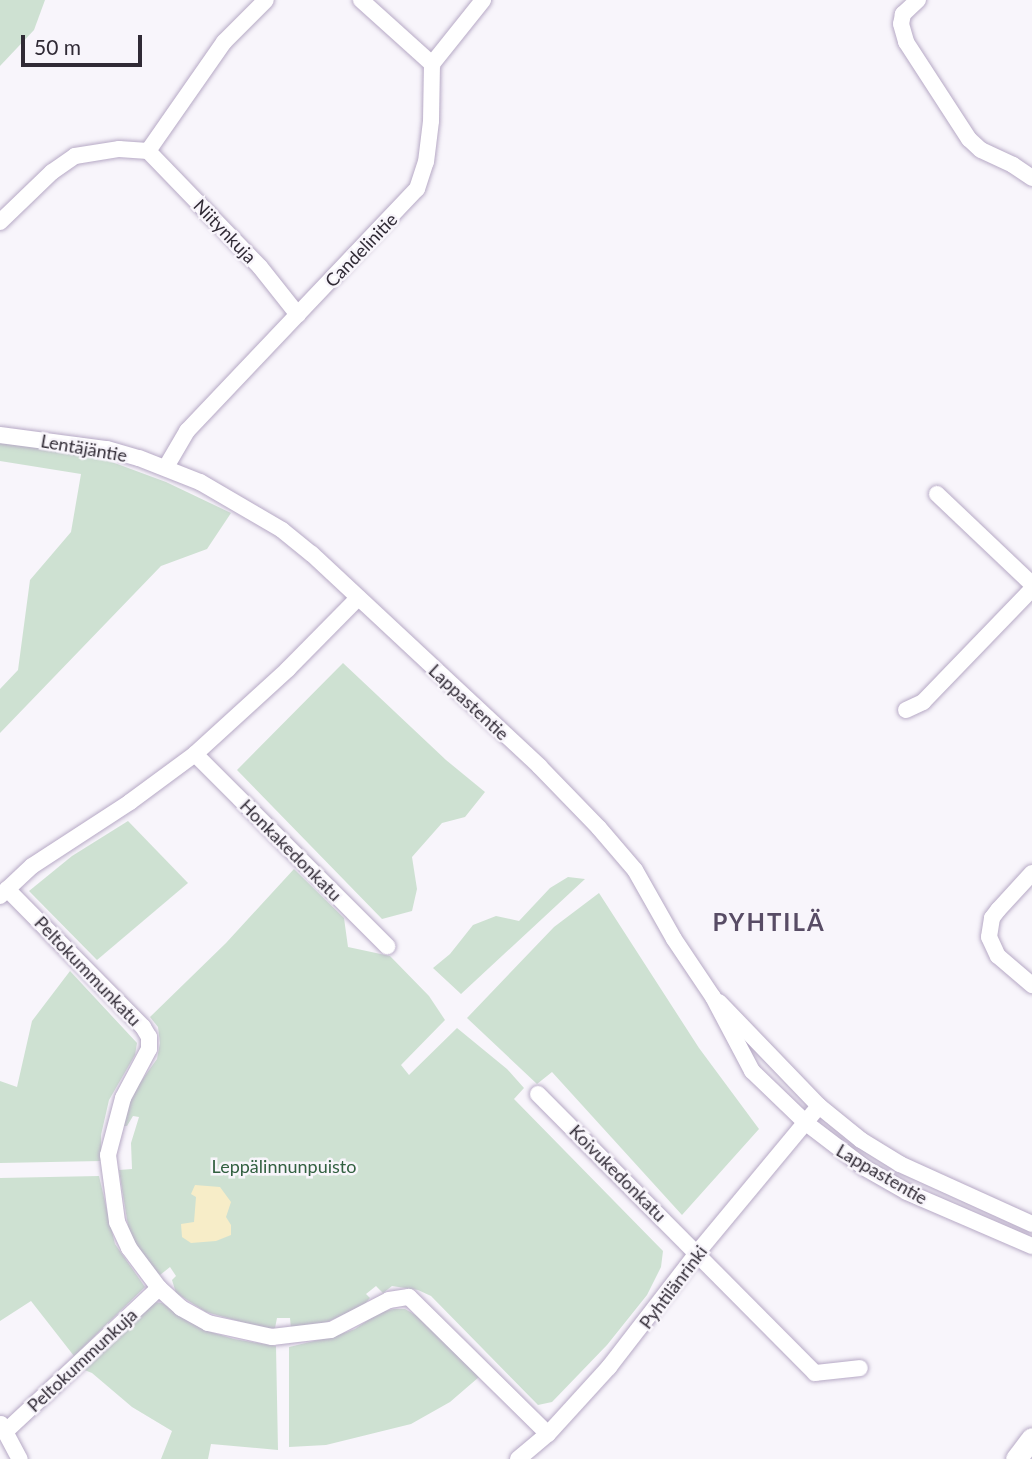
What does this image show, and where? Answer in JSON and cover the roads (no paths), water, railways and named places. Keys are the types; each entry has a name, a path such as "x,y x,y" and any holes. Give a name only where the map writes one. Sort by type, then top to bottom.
{"street":[{"path":"0,222 52,172 75,156 119,149 148,151 224,42 266,0"},
{"path":"361,0 432,64 483,0"},
{"path":"918,0 902,14 901,24 906,42 969,139 981,150 1013,164 1032,178"},
{"name":"Candelinitie","path":"166,467 187,431 417,189 426,162 431,121 432,64"},
{"name":"Niitynkuja","path":"148,151 260,267 298,314"},
{"name":"Lentäjäntie","path":"0,435 107,449 166,467"},
{"name":"Lappastentie","path":"166,467 222,494 282,530 539,766 635,870 713,997 752,1071 806,1123 864,1168 906,1192 1032,1245"},
{"path":"906,710 923,702 1032,587 937,495"},
{"path":"3,892 32,866 130,803 195,754 288,669 358,598"},
{"name":"Honkakedonkatu","path":"195,754 387,946"},
{"path":"1032,873 992,918 989,937 998,956 1032,985"},
{"name":"Peltokummunkatu","path":"3,892 143,1027 149,1037 149,1049 123,1098 108,1155 110,1188 117,1222 129,1248 159,1288 181,1308 208,1323 272,1337 331,1330 388,1300 409,1297 548,1434"},
{"name":"Lappastentie","path":"713,997 819,1107 861,1140 900,1164 1032,1224"},
{"name":"Koivukedonkatu","path":"538,1094 815,1373 860,1368"},
{"name":"Pyhtilänrinki","path":"518,1459 548,1434 635,1336 697,1253 819,1107"},
{"name":"Peltokummunkuja","path":"2,1427 159,1288"},
{"path":"2,1427 20,1459"},
{"path":"1016,1459 1032,1438"}],"district":[{"name":"PYHTILÄ","path":"769,922"}],"park label":[{"name":"Leppälinnunpuisto","path":"284,1166"}]}
